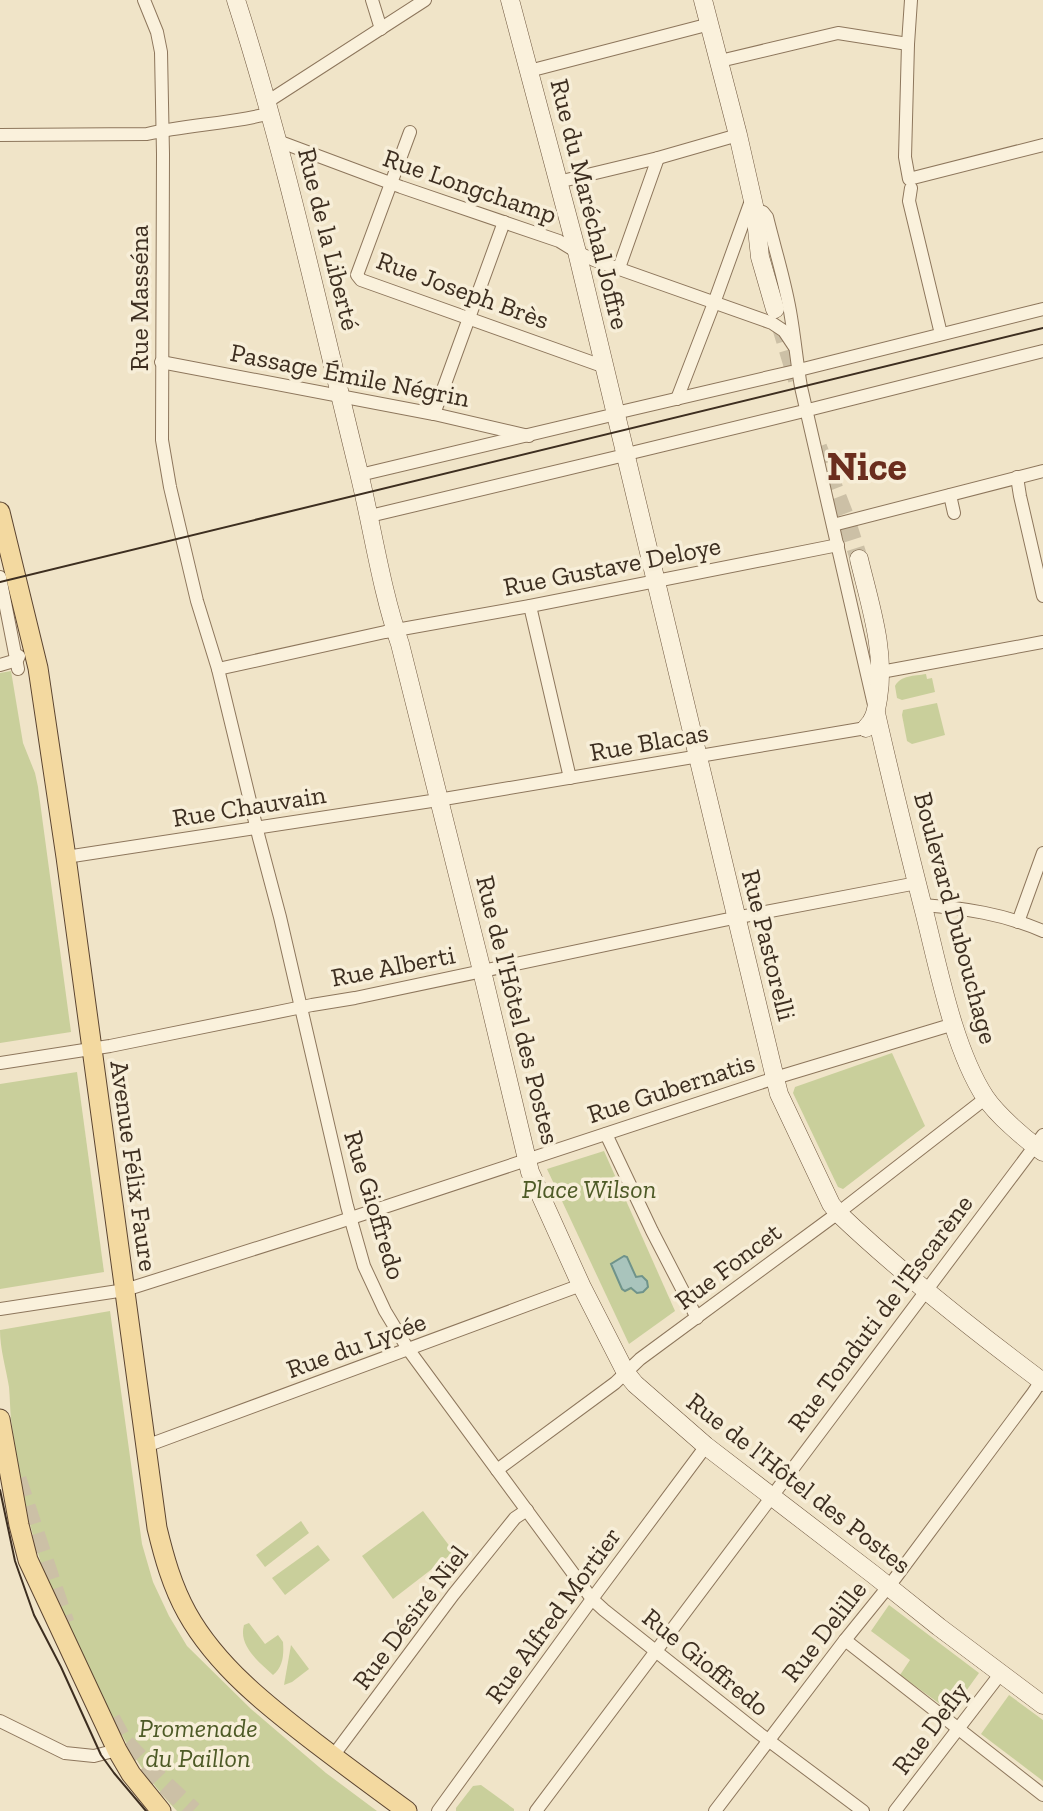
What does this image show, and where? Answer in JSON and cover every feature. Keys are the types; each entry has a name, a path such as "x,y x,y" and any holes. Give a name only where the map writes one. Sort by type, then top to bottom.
{"main road":[{"name":"Rue de la Liberté","path":"236,0 265,109 278,141 363,493"},
{"name":"Rue du Maréchal Joffre","path":"510,0 577,253 616,416"},
{"path":"704,0 738,135 753,204 760,257 775,309"},
{"name":"Rue Pastorelli","path":"616,416 779,1094 831,1204 838,1213 925,1291 1042,1380"},
{"name":"Rue de l'Hôtel des Postes","path":"363,493 530,1172 581,1285 626,1373 706,1446 1043,1704"},
{"name":"Avenue Félix Faure","path":"1,517 38,668 157,1528 164,1559 187,1614 209,1646 238,1677 269,1708 407,1811"},
{"name":"Boulevard Dubouchage","path":"859,559 878,642 881,672 871,720 954,1024 986,1098 1009,1123 1040,1145"},
{"path":"0,1419 19,1525 29,1560 117,1750 131,1774 161,1811"}],"street":[{"name":"Rue Masséna","path":"144,0 158,32 161,52 162,440 170,487 197,596"},
{"path":"372,0 381,29"},
{"path":"0,135 147,134 239,121 265,109 281,92 425,0"},
{"path":"911,0 905,157 910,183 909,201 942,334"},
{"path":"528,71 710,24"},
{"path":"720,61 838,33 908,44"},
{"path":"390,183 410,132"},
{"path":"558,182 738,135"},
{"name":"Rue Longchamp","path":"278,141 559,241 577,253 778,326 794,346"},
{"path":"910,183 1043,145"},
{"path":"619,268 658,158"},
{"name":"Rue Joseph Brès","path":"390,183 357,275 361,280 605,367"},
{"path":"677,399 753,204"},
{"name":"Boulevard Dubouchage","path":"753,204 766,217 787,296 797,371 863,662 871,720"},
{"path":"434,414 504,222"},
{"path":"365,474 616,416 1043,309"},
{"path":"374,515 1043,351"},
{"name":"Passage Émile Négrin","path":"161,362 434,414 529,436"},
{"path":"833,525 1043,471 1042,483"},
{"path":"1017,477 1043,596"},
{"path":"950,495 954,513"},
{"name":"Rue Gustave Deloye","path":"218,669 396,630 838,545"},
{"path":"0,577 17,665"},
{"name":"Rue Gioffredo","path":"197,596 280,917 350,1219 364,1266 385,1311 408,1349 592,1599 768,1741 863,1811"},
{"path":"530,606 570,778"},
{"path":"863,662 881,672 1043,642"},
{"path":"17,665 26,643"},
{"path":"0,665 17,665"},
{"name":"Rue Blacas","path":"438,800 697,757 871,720"},
{"name":"Rue Chauvain","path":"66,857 438,800"},
{"path":"1018,922 1043,853"},
{"name":"Rue Alberti","path":"0,1063 91,1049 355,998 917,883"},
{"path":"923,905 978,911 1043,931"},
{"name":"Rue Gubernatis","path":"0,1308 125,1290 350,1219 775,1078 954,1024"},
{"name":"Rue Foncet","path":"497,1470 615,1383 640,1360 838,1213 986,1098"},
{"path":"606,1134 697,1318"},
{"name":"Rue Tonduti de l'Escarène","path":"536,1811 925,1291 1040,1145"},
{"name":"Rue du Lycée","path":"146,1447 581,1285"},
{"name":"Rue Delille","path":"715,1811 888,1587 1042,1380"},
{"name":"Rue Alfred Mortier","path":"438,1811 706,1446"},
{"name":"Rue Désiré Niel","path":"333,1756 453,1595 515,1518 527,1510"},
{"path":"845,1640 1043,1795"},
{"name":"Rue Defly","path":"895,1811 1000,1673"},
{"path":"0,1721 65,1753 94,1756 117,1750"}],"green space":[{"path":"11,671 23,743 38,787 71,1032 0,1043 0,673"},
{"path":"926,674 927,679 932,678 935,692 902,700 897,698 895,686 898,682"},
{"path":"937,703 945,735 912,744 907,741 903,710"},
{"path":"892,1053 925,1126 843,1189 838,1187 793,1093 795,1087"},
{"path":"77,1072 104,1272 0,1289 0,1084"},
{"name":"Place Wilson","path":"604,1151 675,1311 629,1344 547,1169"},
{"name":"Promenade du Paillon","path":"110,1311 142,1544 153,1582 169,1616 187,1646 251,1709 326,1773 377,1811 177,1811 145,1773 120,1731 55,1597 37,1550 19,1469 0,1330"},
{"path":"423,1511 454,1552 393,1599 362,1556"},
{"path":"301,1521 309,1533 265,1567 256,1555"},
{"path":"318,1545 330,1560 285,1595 272,1578"},
{"path":"889,1605 979,1673 951,1712 900,1675 910,1660 871,1631"},
{"path":"249,1623 265,1644 278,1635 283,1642 282,1660 273,1675 247,1647 243,1633 244,1625"},
{"path":"291,1645 309,1669 284,1685"},
{"path":"1009,1695 1043,1720 1043,1781 981,1734"},
{"path":"481,1785 514,1811 456,1811 473,1786"}],"water":[{"path":"624,1256 627,1257 636,1277 642,1276 647,1281 648,1287 643,1292 637,1293 631,1288 625,1291 622,1289 611,1264"}],"tunnel":[{"path":"780,324 797,380"},
{"path":"818,447 859,559"},
{"path":"17,1479 65,1623"},
{"path":"111,1719 123,1741 193,1811"}],"tram line":[{"path":"0,582 1043,328"},
{"path":"0,1490 15,1561 34,1615 101,1755 146,1811"}],"district":[{"name":"Nice","path":"867,466"}]}
